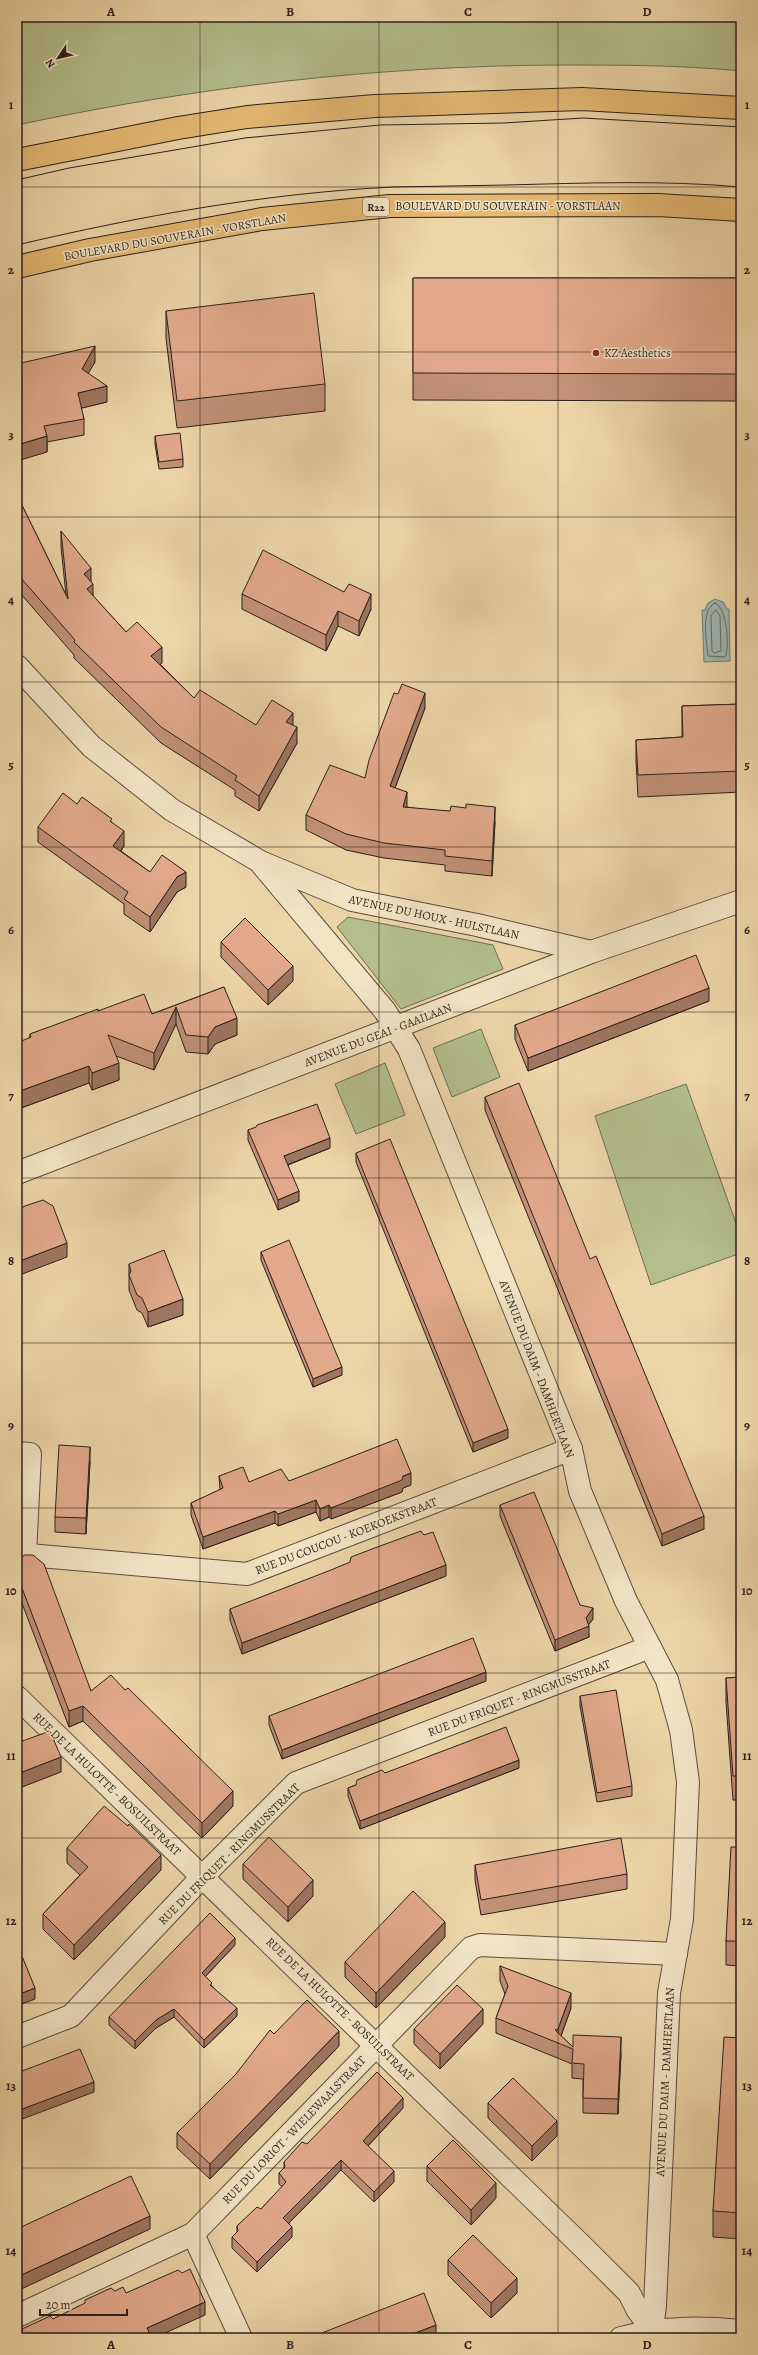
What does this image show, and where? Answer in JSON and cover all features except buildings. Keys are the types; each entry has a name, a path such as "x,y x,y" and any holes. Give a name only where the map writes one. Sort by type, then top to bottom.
{"main road":[{"path":"17,160 178,128 239,118 375,106 582,99 741,108"},
{"name":"BOULEVARD DU SOUVERAIN - VORSTLAAN","path":"17,267 90,250 262,219 390,206 658,205 741,210"}],"street":[{"name":"AVENUE DU HOUX - HULSTLAAN","path":"17,666 91,746 172,810 259,861 352,900 477,925 591,952"},
{"name":"AVENUE DU HOUX - HULSTLAAN","path":"259,861 385,1011 396,1028"},
{"name":"AVENUE DU GEAI - GAAILAAN","path":"17,1173 591,952 741,901"},
{"name":"AVENUE DU DAIM - DAMHERTLAAN","path":"396,1028 409,1049 571,1449 580,1491 626,1601 667,1680 681,1730 688,1782 682,1919 669,1993 652,2330"},
{"name":"RUE DU COUCOU - KOEKOEKSTRAAT","path":"21,1554 247,1574 571,1449"},
{"path":"17,1454 30,1454 21,1554"},
{"name":"RUE DU FRIQUET - RINGMUSSTRAAT","path":"17,2037 71,2016 202,1877 296,1783 650,1647"},
{"name":"RUE DE LA HULOTTE - BOSUILSTRAAT","path":"17,1697 377,2045 629,2293 637,2309 652,2330"},
{"name":"RUE DU LORIOT - WIELEWAALSTRAAT","path":"17,2316 193,2234 471,1948 480,1945 676,1954"},
{"path":"193,2234 241,2338"},
{"path":"621,2338 652,2330 707,2328 741,2331"}],"green space":[{"path":"17,17 741,17 741,71 673,66 626,65 490,66 421,69 286,81 219,90 151,100 17,125"},
{"path":"348,917 493,945 503,969 401,1009 337,927"},
{"path":"481,1029 500,1077 452,1097 433,1048"},
{"path":"385,1063 405,1115 356,1134 335,1084"},
{"path":"686,1084 741,1237 741,1253 651,1285 595,1116"}],"water":[{"path":"715,599 723,602 727,609 729,609 730,661 704,662 702,610 705,610 708,603"}],"tram line":[{"path":"17,180 69,168 245,138 380,125 504,123 583,118 741,127"},
{"path":"17,245 63,234 204,207 251,200 346,190 393,187 624,183 682,183 741,187"}],"place":[{"name":"KZ Aesthetics","path":"596,353"}]}
